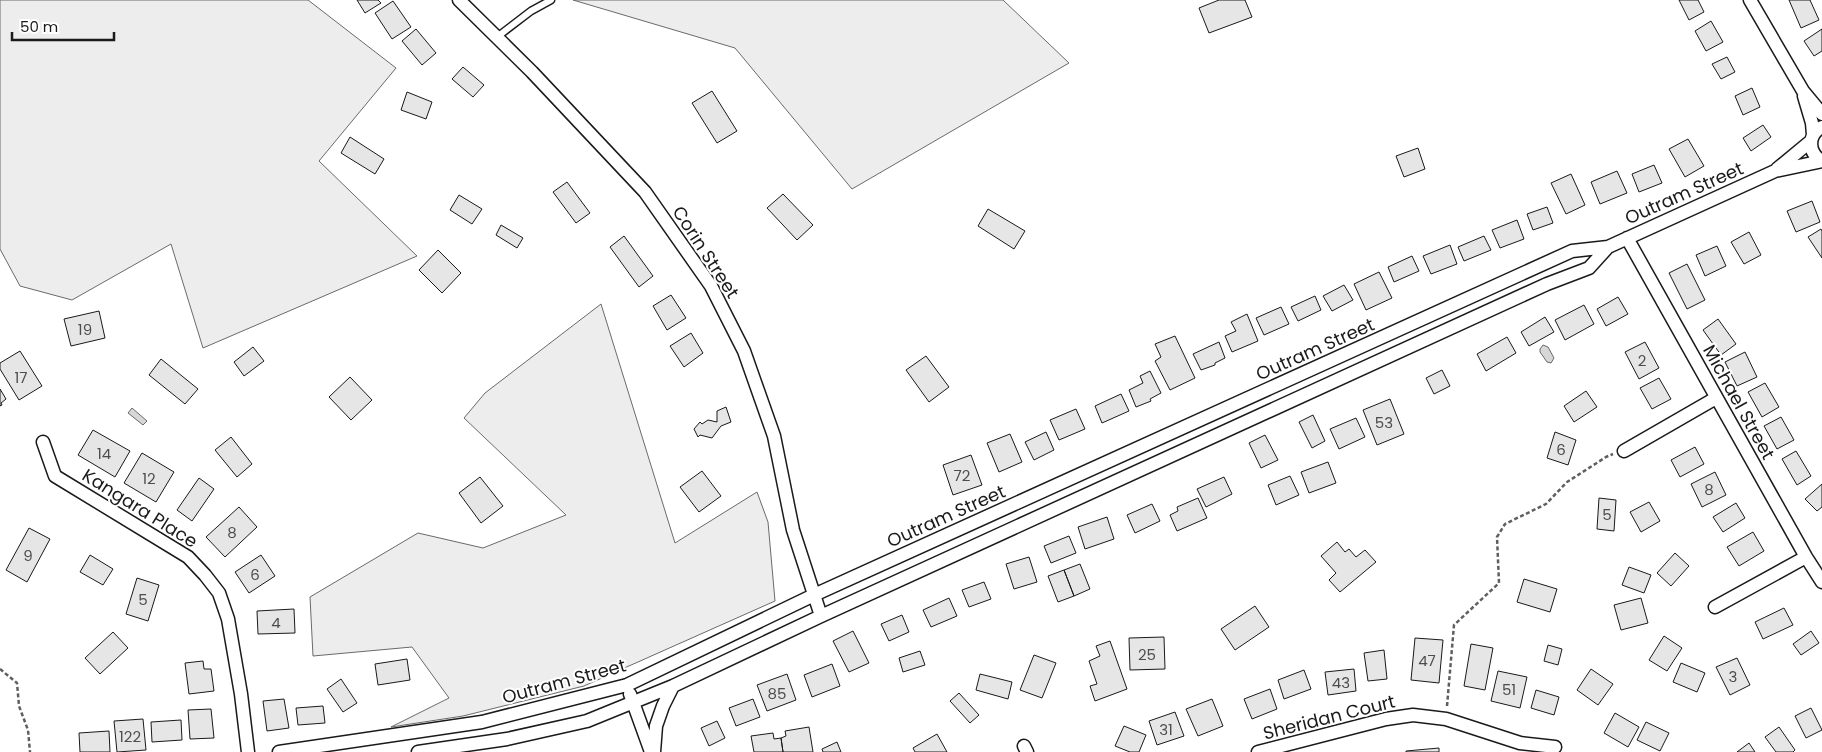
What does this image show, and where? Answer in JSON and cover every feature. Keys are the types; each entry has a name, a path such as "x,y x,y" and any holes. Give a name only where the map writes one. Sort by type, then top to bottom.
{"street":[{"name":"Corin Street","path":"459,0 532,72 645,192 711,286 744,351 774,436 793,530 821,616"},
{"path":"1750,0 1803,91 1822,114"},
{"path":"1803,91 1815,134 1813,153 1822,161"},
{"name":"Outram Street","path":"1775,171 1815,134"},
{"name":"Outram Street","path":"279,752 482,722 627,685 814,595 1572,251 1608,247 1775,171 1822,161"},
{"name":"Michael Street","path":"1627,238 1806,557 1822,582"},
{"name":"Outram Street","path":"418,752 508,739 588,721 674,686 821,616 1538,288 1589,268 1608,247"},
{"path":"1624,451 1716,398"},
{"name":"Kangara Place","path":"43,442 55,476 188,557 219,593 228,619 241,694 248,752"},
{"path":"1715,607 1806,557"},
{"path":"627,685 653,752"},
{"path":"653,752 656,726 663,706 674,686"},
{"name":"Sheridan Court","path":"1258,752 1386,718 1413,715 1446,719 1520,743 1554,747"}],"lane":[{"path":"497,37 531,11 552,0"}],"path":[{"path":"1446,719 1454,625 1499,583 1496,537 1505,524 1546,504 1567,482 1606,457 1624,451"},
{"path":"0,669 17,683 19,706 28,730 30,752"}],"shaded area":[{"path":"0,0 308,0 396,68 319,161 417,256 203,348 171,244 72,300 20,286 0,249"},
{"path":"573,0 1003,0 1069,63 852,189 735,48"},
{"path":"601,304 675,543 757,492 768,522 775,601 584,686 463,716 391,727 449,698 412,647 313,656 310,597 418,533 483,548 566,515 464,418 485,393"},
{"path":"1543,345 1548,347 1554,358 1551,363 1547,362 1540,352"},
{"path":"132,408 147,421 143,425 128,413"}],"building":[{"path":"357,0 378,0 381,3 365,13"},
{"path":"1219,0 1245,0 1252,17 1209,33 1199,8"},
{"path":"1679,0 1698,0 1704,12 1689,20"},
{"path":"1789,0 1810,0 1819,20 1801,28"},
{"path":"393,1 411,27 392,39 375,13"},
{"path":"1711,21 1723,42 1706,51 1695,31"},
{"path":"416,29 436,53 422,65 402,41"},
{"path":"1822,29 1822,51 1814,56 1804,41"},
{"path":"1727,57 1735,72 1721,79 1712,64"},
{"path":"463,67 484,85 473,97 452,79"},
{"path":"1752,88 1760,107 1743,115 1735,96"},
{"path":"712,91 737,131 717,143 692,103"},
{"path":"407,92 432,102 426,119 401,110"},
{"path":"1763,125 1771,137 1751,151 1743,138"},
{"path":"350,137 384,159 375,174 341,153"},
{"path":"1688,139 1704,166 1685,177 1669,149"},
{"path":"1418,148 1425,169 1404,177 1396,156"},
{"path":"1654,165 1662,183 1639,192 1632,174"},
{"path":"1617,171 1627,193 1600,204 1591,182"},
{"path":"1571,174 1585,205 1566,214 1551,183"},
{"path":"567,182 590,213 576,223 553,192"},
{"path":"783,194 813,225 797,240 767,208"},
{"path":"459,195 482,209 472,224 450,210"},
{"path":"1812,201 1820,222 1796,232 1787,211"},
{"path":"1547,207 1553,223 1533,230 1527,214"},
{"path":"988,209 1025,231 1014,249 978,226"},
{"path":"1517,220 1524,239 1500,248 1492,230"},
{"path":"501,225 523,238 517,248 496,235"},
{"path":"1821,229 1822,231 1822,258 1808,237"},
{"path":"1749,232 1761,255 1744,264 1731,242"},
{"path":"624,236 653,276 639,287 610,247"},
{"path":"1484,236 1491,250 1464,261 1458,247"},
{"path":"1450,245 1457,264 1431,274 1423,256"},
{"path":"1717,246 1726,266 1705,276 1696,255"},
{"path":"438,250 461,273 442,293 419,270"},
{"path":"1412,256 1419,271 1394,282 1388,267"},
{"path":"1687,264 1705,300 1687,309 1669,273"},
{"path":"1379,272 1392,298 1366,310 1354,284"},
{"path":"1344,285 1353,300 1332,311 1323,296"},
{"path":"671,295 686,318 667,330 653,306"},
{"path":"1315,296 1321,310 1298,321 1291,307"},
{"path":"1618,297 1628,314 1606,326 1597,309"},
{"path":"1584,305 1594,324 1565,340 1555,320"},
{"path":"1281,307 1289,324 1264,335 1256,318"},
{"path":"99,311 105,338 71,346 64,319"},
{"path":"1247,314 1258,341 1232,352 1225,336 1236,331 1231,322"},
{"path":"1545,317 1554,332 1529,346 1521,332"},
{"path":"1718,319 1736,344 1721,355 1703,330"},
{"path":"691,333 703,353 684,367 670,346"},
{"path":"1175,336 1195,378 1170,390 1155,361 1161,357 1155,344"},
{"path":"1507,337 1516,353 1486,371 1477,354"},
{"path":"1219,342 1225,358 1215,363 1215,365 1201,370 1193,354"},
{"path":"1645,342 1659,368 1639,379 1625,352"},
{"path":"253,347 264,361 244,376 234,362"},
{"path":"20,351 42,386 19,400 0,369 0,363"},
{"path":"1745,352 1757,377 1737,386 1725,362"},
{"path":"926,356 949,387 929,402 906,370"},
{"path":"161,359 198,389 185,404 149,375"},
{"path":"1442,370 1450,386 1434,394 1426,378"},
{"path":"1150,371 1161,393 1150,399 1151,401 1136,407 1129,390 1143,383 1140,376"},
{"path":"350,377 372,400 351,420 329,397"},
{"path":"1659,378 1671,399 1652,409 1640,388"},
{"path":"1765,383 1779,407 1762,417 1748,392"},
{"path":"0,389 6,399 0,406"},
{"path":"1586,391 1597,407 1574,422 1564,406"},
{"path":"1121,394 1129,411 1102,423 1095,406"},
{"path":"1390,399 1404,434 1377,445 1363,410"},
{"path":"726,407 731,422 721,426 712,438 700,435 698,437 694,429 700,422 702,424 708,420 717,422 717,411"},
{"path":"1076,409 1085,429 1059,440 1050,420"},
{"path":"1313,415 1325,441 1312,448 1299,422"},
{"path":"1781,417 1794,440 1777,449 1764,426"},
{"path":"1356,418 1365,437 1339,449 1330,429"},
{"path":"93,430 130,451 115,477 78,455"},
{"path":"1046,432 1054,450 1034,460 1025,442"},
{"path":"1555,432 1576,440 1568,465 1547,458"},
{"path":"1010,434 1022,462 999,472 987,443"},
{"path":"1265,435 1278,460 1261,468 1249,443"},
{"path":"231,437 252,464 237,477 215,450"},
{"path":"1695,447 1704,464 1680,477 1671,460"},
{"path":"1796,451 1811,476 1797,485 1782,459"},
{"path":"142,453 174,472 156,502 124,483"},
{"path":"971,455 982,485 953,495 943,465"},
{"path":"1328,462 1336,483 1309,493 1301,472"},
{"path":"702,471 721,496 699,512 680,487"},
{"path":"1715,472 1726,495 1702,507 1691,484"},
{"path":"1290,476 1299,495 1276,505 1268,485"},
{"path":"480,477 503,506 481,523 459,493"},
{"path":"1224,477 1232,494 1206,507 1197,489"},
{"path":"199,478 214,489 192,521 177,510"},
{"path":"1822,484 1822,507 1817,511 1805,499"},
{"path":"1198,498 1207,518 1177,531 1170,515 1178,511 1177,507"},
{"path":"1599,498 1616,500 1614,531 1597,529"},
{"path":"1649,502 1660,521 1641,532 1630,512"},
{"path":"1736,503 1745,518 1723,532 1713,517"},
{"path":"1152,504 1160,521 1135,533 1127,515"},
{"path":"239,507 257,527 225,557 206,537"},
{"path":"1107,517 1114,539 1085,549 1078,527"},
{"path":"29,528 50,539 27,582 6,570"},
{"path":"1753,532 1764,551 1739,566 1727,547"},
{"path":"1069,536 1076,553 1051,563 1044,546"},
{"path":"1337,542 1345,552 1349,549 1356,557 1365,550 1376,562 1340,592 1329,580 1336,573 1321,556"},
{"path":"1675,553 1689,566 1671,586 1657,573"},
{"path":"90,555 113,569 103,585 80,572"},
{"path":"261,555 275,576 249,593 235,572"},
{"path":"1029,557 1037,582 1014,589 1006,564"},
{"path":"1080,564 1090,589 1074,596 1064,570"},
{"path":"1629,567 1651,575 1644,593 1622,585"},
{"path":"1064,570 1074,596 1058,602 1048,576"},
{"path":"137,578 159,585 148,621 126,614"},
{"path":"1524,579 1557,589 1550,612 1517,602"},
{"path":"984,582 991,599 969,607 962,590"},
{"path":"949,598 957,616 931,627 923,610"},
{"path":"1641,598 1648,623 1621,630 1614,605"},
{"path":"1255,606 1269,627 1235,650 1221,629"},
{"path":"1784,608 1793,625 1763,639 1755,622"},
{"path":"294,609 295,633 258,634 257,611"},
{"path":"902,615 909,632 889,641 881,624"},
{"path":"853,631 869,663 849,672 833,641"},
{"path":"1811,631 1819,643 1801,655 1793,644"},
{"path":"113,632 128,648 100,674 85,658"},
{"path":"1664,636 1682,648 1667,671 1649,660"},
{"path":"1164,637 1165,669 1130,670 1129,638"},
{"path":"1415,638 1443,640 1439,683 1411,680"},
{"path":"1110,641 1127,689 1095,701 1090,686 1097,684 1089,661 1100,656 1096,646"},
{"path":"1471,644 1493,648 1485,690 1464,686"},
{"path":"1548,645 1562,649 1558,665 1544,661"},
{"path":"1384,650 1387,679 1368,681 1364,653"},
{"path":"920,651 925,665 903,672 899,658"},
{"path":"1034,655 1056,663 1042,698 1020,690"},
{"path":"1737,658 1750,685 1730,695 1716,667"},
{"path":"407,659 410,680 378,685 375,664"},
{"path":"203,661 204,669 211,669 214,691 189,694 185,663"},
{"path":"1681,663 1705,673 1697,692 1673,682"},
{"path":"832,664 840,686 812,697 804,675"},
{"path":"1354,669 1356,691 1328,695 1325,672"},
{"path":"1591,669 1613,684 1598,705 1577,690"},
{"path":"1304,670 1311,689 1284,699 1278,680"},
{"path":"1498,671 1527,677 1520,708 1491,701"},
{"path":"787,674 796,700 767,711 757,685"},
{"path":"980,674 1012,682 1008,699 976,690"},
{"path":"341,679 357,703 343,712 327,689"},
{"path":"1270,689 1277,709 1252,719 1244,699"},
{"path":"1536,690 1559,697 1554,715 1531,708"},
{"path":"959,693 979,715 970,723 950,701"},
{"path":"284,699 289,728 267,731 263,701"},
{"path":"753,699 760,717 736,726 729,708"},
{"path":"1212,699 1223,726 1198,736 1186,709"},
{"path":"323,706 325,723 298,725 296,708"},
{"path":"1811,708 1822,730 1806,738 1795,716"},
{"path":"211,709 214,738 190,739 188,710"},
{"path":"1175,712 1184,736 1157,745 1149,721"},
{"path":"1615,713 1639,727 1628,747 1604,733"},
{"path":"143,719 146,750 117,752 114,721"},
{"path":"181,720 182,740 152,742 151,722"},
{"path":"717,721 725,738 709,746 701,728"},
{"path":"1646,722 1669,733 1660,751 1637,740"},
{"path":"1124,726 1146,735 1139,752 1130,752 1115,746"},
{"path":"809,727 813,752 783,752 781,738 786,736 785,731"},
{"path":"1779,727 1795,750 1793,752 1776,752 1765,737"},
{"path":"109,731 110,752 80,752 79,733"},
{"path":"773,733 774,739 781,738 783,752 754,752 751,736"},
{"path":"937,734 947,752 915,752 913,748"},
{"path":"837,742 841,752 823,752 822,749"},
{"path":"1749,743 1755,752 1737,752"},
{"path":"1439,748 1439,752 1406,752 1406,751"}]}
